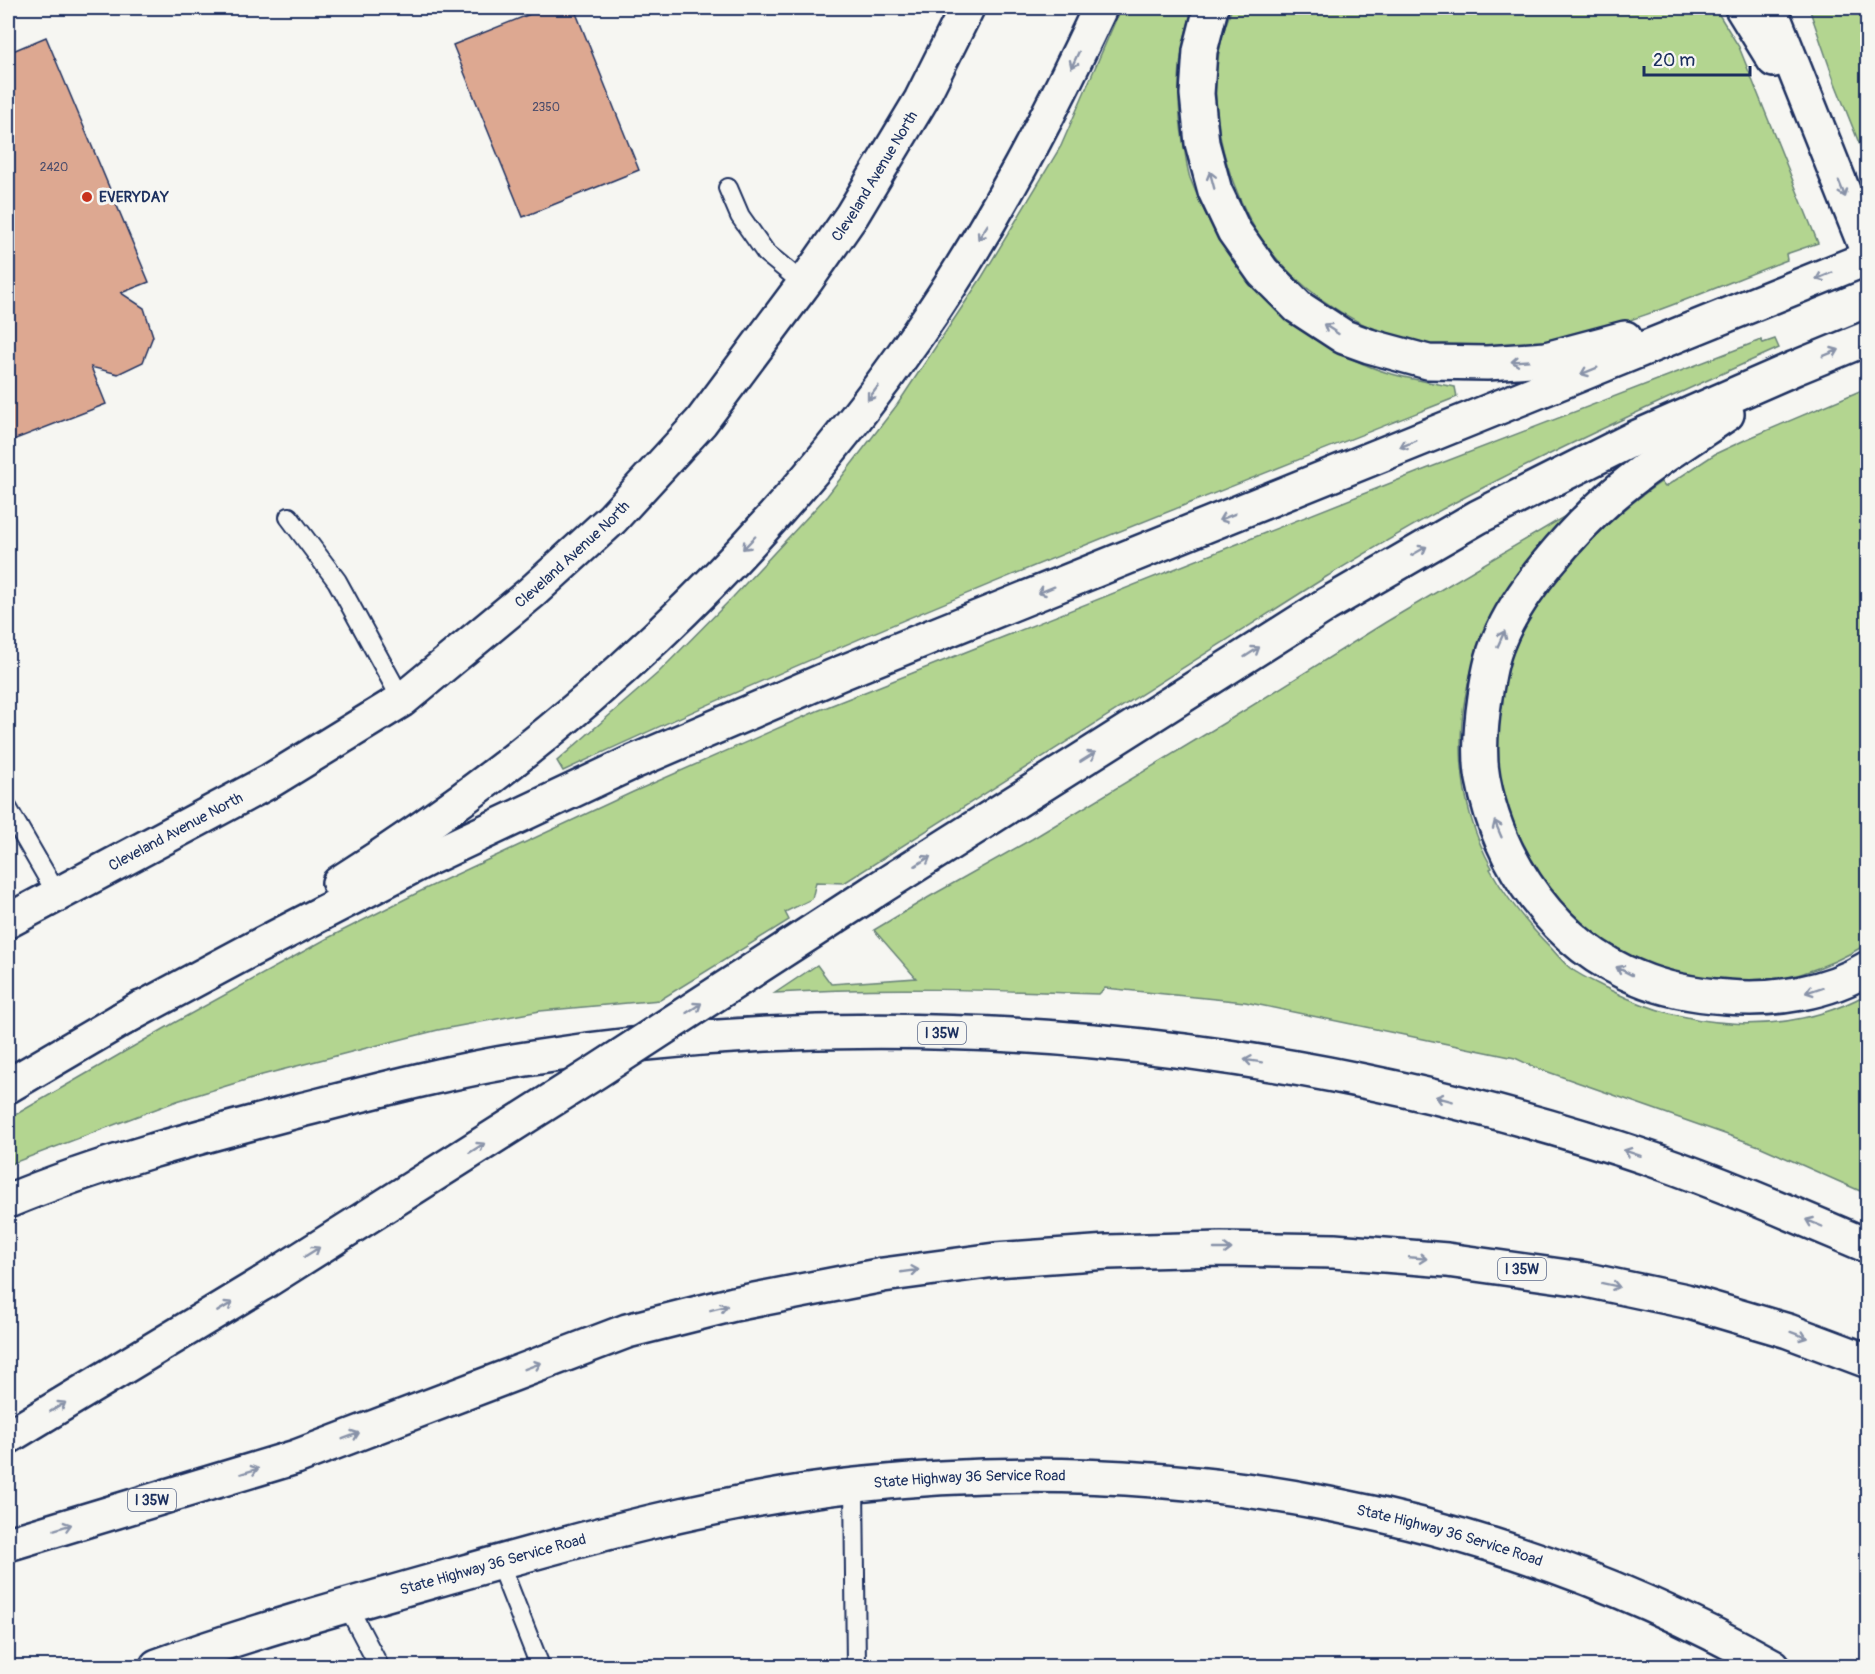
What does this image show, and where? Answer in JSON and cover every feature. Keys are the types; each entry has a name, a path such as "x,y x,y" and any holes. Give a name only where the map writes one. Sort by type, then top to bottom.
{"main road":[{"name":"Cleveland Avenue North","path":"8,921 270,781 402,700 531,593 612,519 701,422 804,284 852,215 921,100 967,8"},
{"path":"8,1086 122,1019 383,855 467,796 575,712 676,620 785,503 837,442 919,332 998,207 1058,97 1100,8"},
{"path":"1211,8 1200,51 1197,94 1203,143 1215,191 1234,231 1263,272 1298,307 1344,337 1428,362 1487,363 1546,359 1780,294"},
{"path":"1742,8 1820,134"},
{"path":"1770,8 1868,253"},
{"path":"122,1019 425,860 642,758 841,673 1868,258"},
{"path":"8,1437 263,1283 1326,605 1478,517 1635,438 1868,338"},
{"path":"1795,368 1675,449 1612,496 1569,540 1529,587 1499,640 1488,678 1481,728 1483,778 1494,821 1514,867 1542,908 1576,941 1613,966 1638,978 1693,995 1743,999 1796,996 1840,981 1868,968"},
{"name":"I 35W","path":"8,1201 45,1186 183,1141 431,1077 513,1061 630,1045 744,1036 931,1032 1054,1038 1177,1050 1298,1068 1419,1093 1538,1124 1655,1161 1770,1204 1868,1246"},
{"name":"I 35W","path":"8,1544 296,1457 627,1330 734,1304 883,1275 995,1260 1108,1252 1221,1249 1334,1251 1458,1262 1582,1279 1686,1301 1788,1331 1868,1361"},
{"name":"State Highway 36 Service Road","path":"157,1666 347,1605 499,1562 710,1509 854,1485 985,1475 1089,1475 1207,1484 1310,1499 1425,1525 1525,1555 1623,1592 1730,1642 1773,1666"}],"lane":[{"path":"728,188 740,216 766,254 804,284"},
{"path":"289,517 337,581 402,700"},
{"path":"8,809 57,894"},
{"path":"854,1485 856,1666"},
{"path":"499,1562 540,1666"},
{"path":"347,1605 379,1666"}],"green space":[{"path":"1121,8 1194,8 1184,42 1179,77 1181,130 1188,171 1211,225 1255,289 1293,324 1341,353 1388,373 1455,387 1457,397 1007,577 673,720 563,771 557,761 658,673 733,597 827,496 897,405 982,277 1061,146"},
{"path":"1232,8 1715,8 1739,47 1818,243 1786,254 1787,260 1672,305 1585,334 1555,341 1476,349 1446,348 1409,341 1373,328 1339,311 1301,283 1271,251 1247,214 1223,150 1216,106 1218,61 1223,34"},
{"path":"1809,8 1867,8 1867,163 1835,83"},
{"path":"1775,339 1779,348 1545,456 1379,545 844,883 816,882 812,899 785,912 789,920 660,1000 540,1011 438,1030 351,1052 262,1075 177,1101 8,1165 8,1119 174,1023 328,938 425,889 633,792 817,711 1426,469 1761,340 1763,343"},
{"path":"1867,388 1867,944 1819,968 1766,982 1722,982 1659,970 1632,958 1608,943 1564,906 1530,859 1516,833 1506,806 1498,760 1497,723 1504,678 1516,645 1534,612 1556,581 1580,552 1634,502 1661,482 1665,487 1715,454"},
{"path":"1567,515 1572,520 1487,628 1469,680 1461,735 1465,790 1471,817 1492,868 1490,869 1518,911 1567,966 1610,990 1672,1014 1738,1024 1772,1023 1804,1018 1836,1008 1867,994 1867,1194 1759,1146 1534,1067 1515,1058 1245,1002 1105,988 1099,994 896,989 775,993 817,965 831,984 916,978 874,930 1032,839 1386,622"}],"building":[{"path":"545,8 574,8 639,170 523,217 453,45"},
{"path":"46,37 149,282 121,293 144,308 153,336 143,362 118,374 91,367 106,404 8,442 8,53"}],"place":[{"name":"EVERYDAY","path":"87,197"}]}
